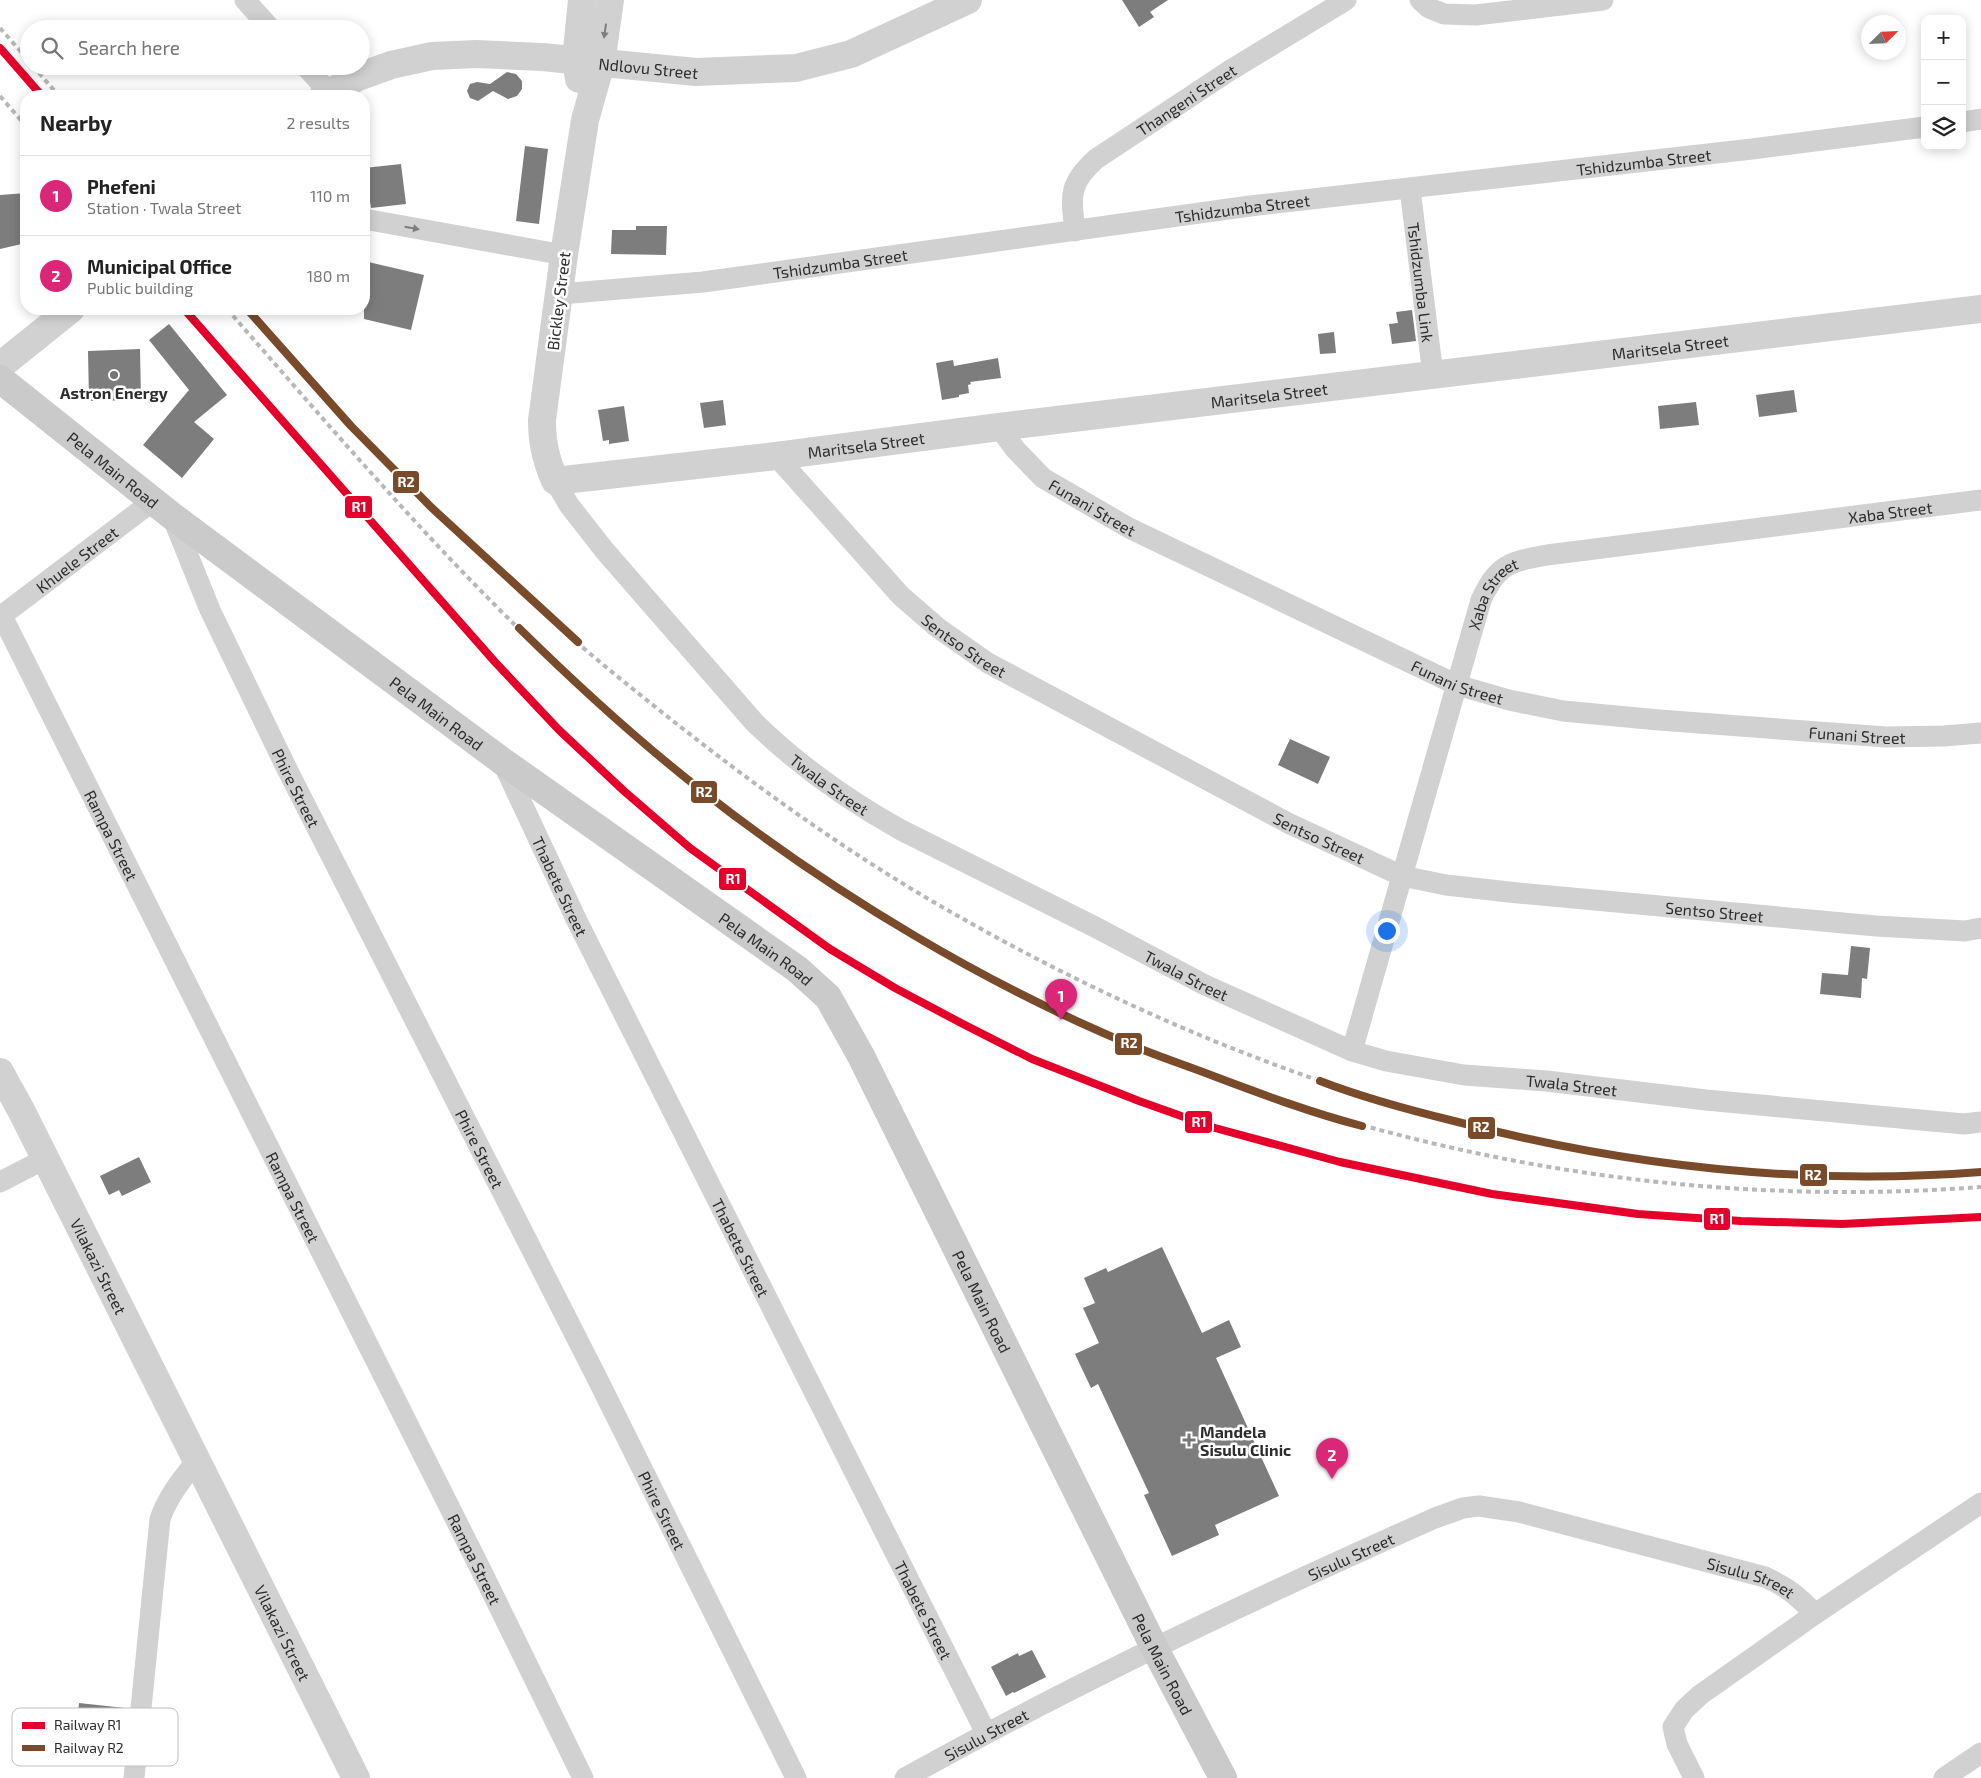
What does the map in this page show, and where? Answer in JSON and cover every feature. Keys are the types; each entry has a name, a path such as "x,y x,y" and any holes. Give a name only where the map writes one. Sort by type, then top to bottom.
{"main road":[{"name":"Pela Main Road","path":"0,379 163,509 502,761 797,969 828,997 862,1056 1154,1647 1223,1778"}],"street":[{"path":"245,0 263,20"},
{"name":"Bickley Street","path":"555,481 542,440 542,420 564,255 586,120 588,61 582,0"},
{"name":"Bickley Street","path":"588,61 610,0"},
{"name":"Ndlovu Street","path":"370,73 432,56 477,54 588,61 696,72 796,68 850,54 968,0"},
{"name":"Thangeni Street","path":"1076,231 1072,200 1075,186 1082,172 1096,159 1229,71 1346,0"},
{"path":"1420,0 1429,8 1444,14 1476,15 1603,0"},
{"path":"312,75 323,90"},
{"name":"Ndlovu Street","path":"334,90 364,75"},
{"path":"1966,121 1981,119"},
{"name":"Tshidzumba Street","path":"560,294 703,282 1250,206 1410,189 1921,127"},
{"name":"Tshidzumba Link","path":"1410,189 1433,375"},
{"path":"370,220 564,255"},
{"name":"Maritsela Street","path":"555,481 776,456 999,427 1981,309"},
{"path":"0,366 64,315"},
{"name":"Funani Street","path":"999,427 1043,478 1129,528 1457,685 1509,700 1563,711 1886,737 1981,733"},
{"name":"Sentso Street","path":"776,456 901,596 938,628 988,663 1288,823 1402,876 1446,885 1509,892 1876,926 1956,930 1981,928"},
{"name":"Twala Street","path":"555,481 569,505 605,551 754,722 779,747 831,787 901,830 1095,927 1205,985 1352,1051 1420,1069 1464,1075 1546,1081 1706,1100 1964,1124 1981,1122"},
{"name":"Xaba Street","path":"1352,1051 1481,600 1490,580 1501,569 1517,560 1599,548 1883,514 1981,500"},
{"name":"Khuele Street","path":"1,617 163,509"},
{"name":"Phire Street","path":"163,509 292,779 595,1374 796,1778"},
{"name":"Rampa Street","path":"1,617 473,1554 583,1778"},
{"name":"Thabete Street","path":"502,761 577,921 986,1733"},
{"name":"Vilakazi Street","path":"0,1072 356,1778"},
{"path":"0,1182 45,1159"},
{"path":"141,1708 160,1519 172,1491 197,1460"},
{"name":"Sisulu Street","path":"1694,1778 1677,1744 1673,1727 1684,1710 1700,1695 1815,1614 1981,1503"},
{"name":"Sisulu Street","path":"905,1778 986,1733 1154,1647 1435,1518 1463,1508 1479,1506 1519,1512 1765,1577 1793,1592 1815,1614"},
{"path":"1944,1778 1981,1753"}],"building":[{"path":"1122,0 1168,0 1150,12 1154,17 1139,27"},
{"path":"507,72 516,74 522,81 522,89 517,96 508,99 493,91 478,101 470,98 467,91 470,84 477,82 490,84"},
{"path":"525,146 548,149 539,224 516,221"},
{"path":"401,164 406,204 371,208 370,167"},
{"path":"20,193 20,244 0,249 0,195"},
{"path":"636,226 667,226 666,255 611,254 612,230 636,230"},
{"path":"370,262 424,275 411,330 364,319 364,315 370,315"},
{"path":"1412,310 1416,341 1392,344 1389,324 1398,323 1396,312"},
{"path":"169,324 227,395 194,422 214,439 182,478 143,445 189,390 149,340"},
{"path":"1334,332 1336,353 1320,354 1318,334"},
{"path":"140,349 141,400 89,401 88,351"},
{"path":"998,358 1001,378 970,382 971,384 968,385 969,393 942,400 936,363 953,360 954,366"},
{"path":"1794,390 1797,412 1759,417 1756,395"},
{"path":"723,400 726,425 704,428 700,403"},
{"path":"1696,402 1699,425 1660,429 1658,406"},
{"path":"624,406 629,441 609,444 609,440 603,441 598,410"},
{"path":"1290,739 1330,757 1318,784 1278,765"},
{"path":"1851,946 1870,948 1867,979 1862,978 1861,998 1820,994 1822,973 1848,975"},
{"path":"139,1157 151,1182 122,1196 119,1190 109,1195 100,1176"},
{"name":"Mandela Sisulu Clinic","path":"1162,1247 1202,1333 1229,1320 1241,1347 1216,1358 1279,1496 1215,1525 1219,1535 1172,1556 1144,1495 1149,1493 1098,1384 1091,1388 1075,1354 1099,1343 1083,1308 1095,1303 1084,1278 1106,1268 1108,1272"},
{"path":"1032,1650 1046,1677 1006,1696 991,1667 1018,1653 1019,1656"},
{"path":"79,1703 125,1708 79,1708"}],"railway":[{"path":"0,28 20,51"},
{"path":"0,48 20,71"},
{"path":"24,75 37,90"},
{"path":"41,75 54,90"},
{"path":"0,96 20,119"},
{"path":"189,315 495,662 559,730 624,791 690,848 830,949 895,988 1032,1059 1139,1101 1215,1128 1340,1162 1492,1194 1638,1214 1741,1221 1842,1224 1981,1217"},
{"path":"232,315 397,502 485,595 578,685 727,809 885,917 1053,1008 1228,1082 1409,1138 1596,1174 1787,1191 1981,1187"},
{"path":"252,315 328,400 417,492 512,585 612,672 737,770 823,832 912,889 1033,957 1110,995 1268,1062 1349,1091 1431,1115 1515,1136 1668,1165 1701,1168 1868,1175 1981,1172"}],"rail line":[{"name":"R1","path":"0,48 20,71"},
{"name":"R1","path":"24,75 37,90"},
{"name":"R1","path":"189,315 495,662 559,730 624,791 690,848 830,949 895,988 1032,1059 1139,1101 1215,1128 1340,1162 1492,1194 1638,1214 1741,1221 1842,1224 1981,1217"},
{"name":"R2","path":"252,315 351,426 432,508 578,642"},
{"name":"R2","path":"519,628 608,712 701,790 804,866 915,936 1030,999 1146,1051 1288,1103 1362,1126"},
{"name":"R2","path":"1320,1081 1403,1108 1518,1137 1649,1161 1715,1169 1782,1174 1915,1176 1981,1172"}],"place":[{"name":"Astron Energy","path":"114,375"},
{"name":"Phefeni","path":"1061,1020"},
{"name":"Mandela Sisulu Clinic","path":"1189,1440"},
{"name":"Municipal Office","path":"1332,1479"}]}
